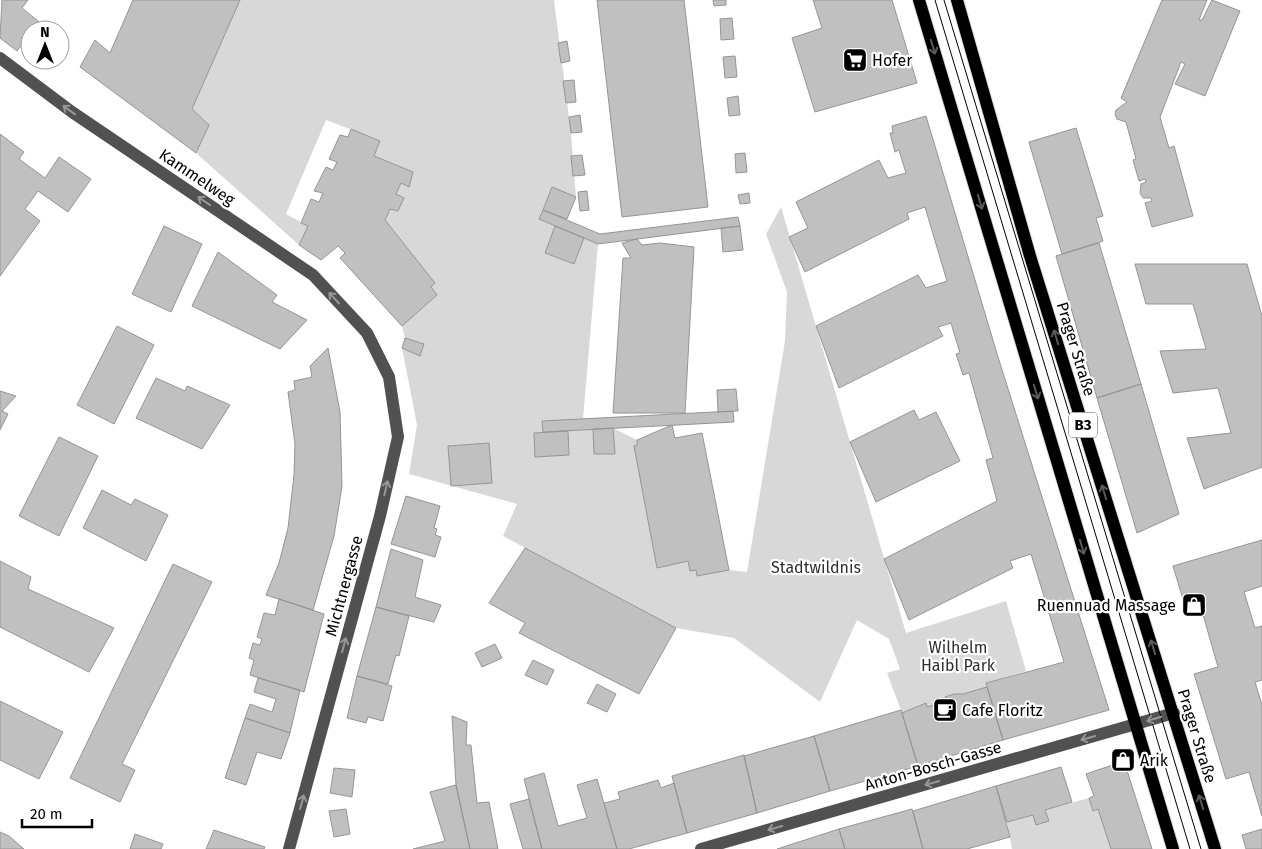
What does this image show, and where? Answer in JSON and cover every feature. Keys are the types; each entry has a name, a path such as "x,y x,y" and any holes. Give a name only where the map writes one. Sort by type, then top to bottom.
{"main road":[{"name":"B3","path":"919,0 1134,724 1173,849"},
{"name":"Prager Straße","path":"957,0 1030,256 1215,849"}],"street":[{"name":"Kammelweg","path":"0,58 72,112 313,275 367,333"},
{"name":"Michtnergasse","path":"289,849 380,516 398,437 389,377 367,333"},
{"name":"Anton-Bosch-Gasse","path":"701,849 1174,713"}],"green space":[{"path":"240,0 554,0 571,133 576,197 552,188 539,219 555,226 545,253 574,264 584,238 598,244 583,419 542,421 543,432 534,433 535,457 569,455 568,431 593,429 595,454 614,454 613,428 637,440 657,567 688,561 690,571 696,570 697,576 729,570 747,572 785,341 787,292 766,234 781,207 906,633 1006,601 1026,671 986,683 987,687 927,707 925,703 902,713 887,673 900,669 889,639 857,620 820,702 734,638 676,628 503,536 517,504 409,474 417,425 402,348 420,356 424,345 405,338 402,326 436,295 431,287 435,283 385,220 390,209 398,211 404,198 396,194 401,183 409,186 413,172 374,156 379,140 326,120 286,214 308,226 299,245 196,153 209,125 192,109"},
{"path":"1089,798 1093,811 1098,809 1111,849 1012,849 1007,822 1033,815 1036,825 1048,821 1045,810"}],"building":[{"path":"2,0 28,0 22,8 37,20 20,20 20,47 17,51 0,38"},
{"path":"133,0 240,0 192,109 209,125 196,153 80,67 95,40 110,53"},
{"path":"597,0 684,0 708,207 622,217"},
{"path":"713,0 726,0 726,5 714,6"},
{"name":"Hofer","path":"813,0 892,0 917,83 815,112 792,38 822,28"},
{"path":"1162,0 1207,0 1199,20 1202,20 1212,0 1240,11 1205,96 1175,84 1185,64 1181,62 1160,117 1169,148 1174,146 1193,216 1152,227 1145,203 1152,201 1151,198 1143,198 1140,193 1141,184 1146,182 1145,179 1139,181 1133,160 1136,159 1126,122 1117,119 1115,114 1116,110 1127,102 1121,98"},
{"path":"732,18 734,39 721,40 720,19"},
{"path":"567,41 570,61 561,63 558,43"},
{"path":"735,56 737,77 725,78 723,57"},
{"path":"574,80 576,102 566,103 563,81"},
{"path":"738,96 740,115 729,116 727,98"},
{"path":"580,115 582,132 571,133 569,117"},
{"path":"926,116 998,357 1109,710 1003,740 986,683 1064,662 1031,554 1010,561 1013,568 909,620 884,559 997,501 986,460 993,458 969,373 963,375 956,354 960,353 951,323 938,327 943,336 839,388 816,326 918,275 926,288 947,281 925,207 907,213 909,219 805,272 789,237 808,228 796,202 879,160 888,178 906,173 899,150 895,152 890,133 893,133 892,126"},
{"path":"1076,128 1103,216 1096,218 1103,241 1062,254 1029,142"},
{"path":"351,129 380,141 374,156 413,172 409,187 401,183 396,194 404,198 398,211 390,209 385,220 435,283 431,287 437,295 402,326 340,258 345,253 338,246 321,260 299,245 308,226 301,223 311,199 319,202 323,193 314,191 326,167 333,170 337,162 329,159 340,135 348,137"},
{"path":"0,134 24,152 19,159 45,178 59,157 91,179 68,212 38,191 25,209 40,221 0,276"},
{"path":"745,153 747,172 736,173 735,154"},
{"path":"582,155 585,175 573,176 571,156"},
{"path":"552,187 576,197 567,219 543,210"},
{"path":"587,191 589,210 580,211 578,192"},
{"path":"749,193 750,203 740,204 738,195"},
{"path":"543,210 600,234 738,217 740,226 598,244 539,219"},
{"path":"164,226 202,244 171,312 132,294"},
{"path":"555,226 584,238 574,264 545,253"},
{"path":"740,226 743,250 723,252 721,228"},
{"path":"637,239 642,245 660,243 694,247 685,413 613,413 623,258 631,258 622,243"},
{"path":"1099,243 1141,384 1097,398 1056,256"},
{"path":"218,252 277,295 272,302 307,320 280,349 192,306"},
{"path":"1135,264 1247,264 1262,316 1262,467 1204,489 1187,438 1231,433 1218,388 1173,393 1160,351 1206,349 1193,304 1146,304"},
{"path":"117,326 154,345 114,424 77,405"},
{"path":"405,338 424,344 420,356 402,348"},
{"path":"328,348 340,412 342,486 334,536 313,610 266,595 279,563 288,528 294,475 295,444 288,392 295,390 294,381 312,377 310,366"},
{"path":"156,378 185,391 187,386 230,405 202,449 136,418"},
{"path":"1141,384 1179,514 1137,533 1097,398"},
{"path":"736,389 738,411 718,412 717,390"},
{"path":"0,391 16,396 2,411 8,414 0,430"},
{"path":"914,410 919,420 936,412 960,461 876,502 850,442"},
{"path":"733,411 734,422 543,432 542,421"},
{"path":"672,425 675,438 702,433 729,570 697,576 696,570 690,571 688,561 657,568 634,446 637,445 637,440"},
{"path":"613,428 615,454 594,454 593,429"},
{"path":"568,431 569,455 535,457 534,433"},
{"path":"59,437 98,456 59,536 19,516"},
{"path":"489,443 492,483 451,486 448,446"},
{"path":"102,490 131,505 135,499 168,515 146,561 83,528"},
{"path":"406,496 440,506 434,528 437,529 435,535 441,537 435,557 391,544"},
{"path":"1262,540 1262,586 1244,592 1255,628 1262,626 1262,680 1255,682 1262,705 1262,816 1249,772 1226,779 1194,674 1218,667 1202,611 1188,616 1173,566"},
{"path":"525,548 676,628 639,694 519,633 525,623 489,603"},
{"path":"391,549 423,560 415,597 441,605 434,622 376,607"},
{"path":"0,561 31,577 28,589 114,628 89,672 0,627"},
{"path":"173,564 212,582 122,764 135,770 120,802 70,778"},
{"path":"279,599 324,614 304,692 250,675 254,660 249,658 253,643 260,645 262,639 257,637 264,613 275,615"},
{"path":"376,607 409,616 399,656 396,655 388,684 357,676"},
{"path":"495,644 502,658 482,667 475,653"},
{"path":"533,660 554,670 547,685 525,675"},
{"path":"357,676 392,686 383,721 368,717 366,723 347,718"},
{"path":"258,678 300,690 290,733 245,718 250,704 272,712 276,699 254,692"},
{"path":"597,684 616,694 607,712 587,703"},
{"path":"987,687 1003,740 918,766 902,713 926,703 927,707 947,701 945,697 954,694 963,694"},
{"path":"0,701 63,732 39,779 0,760"},
{"path":"901,710 918,766 830,791 814,736"},
{"path":"452,716 467,722 466,745 471,745 477,803 489,802 498,849 470,849 456,785"},
{"path":"245,718 290,733 281,759 257,752 246,785 225,778"},
{"path":"814,736 830,791 757,813 744,756"},
{"path":"744,755 757,813 687,833 672,776"},
{"path":"1124,761 1152,849 1111,849 1098,809 1093,811 1089,798 1094,796 1086,774"},
{"path":"1061,767 1072,802 1045,810 1049,821 1036,825 1033,815 1007,822 996,786"},
{"path":"334,768 355,770 352,797 330,793"},
{"path":"544,773 558,826 587,818 577,785 597,779 617,849 542,849 524,779"},
{"path":"658,780 661,788 674,783 687,833 629,849 617,849 604,803 620,799 618,792"},
{"path":"456,785 470,849 413,849 445,841 430,792"},
{"path":"996,786 1010,837 967,849 923,849 913,811"},
{"path":"529,799 542,849 523,849 510,804"},
{"path":"346,809 350,834 334,837 329,811"},
{"path":"912,809 923,849 845,849 839,829"},
{"path":"839,829 845,849 777,849"},
{"path":"1262,829 1262,849 1246,849 1242,835"},
{"path":"214,830 265,847 264,849 206,849"},
{"path":"0,832 9,836 24,849 0,849"},
{"path":"135,834 163,844 161,849 130,849"}],"tram line":[{"path":"935,0 1190,849"},
{"path":"944,0 1201,849"}],"place":[{"name":"Hofer","path":"855,60"},
{"name":"Ruennuad Massage","path":"1194,605"},
{"name":"Cafe Floritz","path":"945,710"},
{"name":"Arik","path":"1123,760"}],"park label":[{"name":"Stadtwildnis","path":"816,567"},
{"name":"Wilhelm Haibl Park","path":"958,656"}]}
